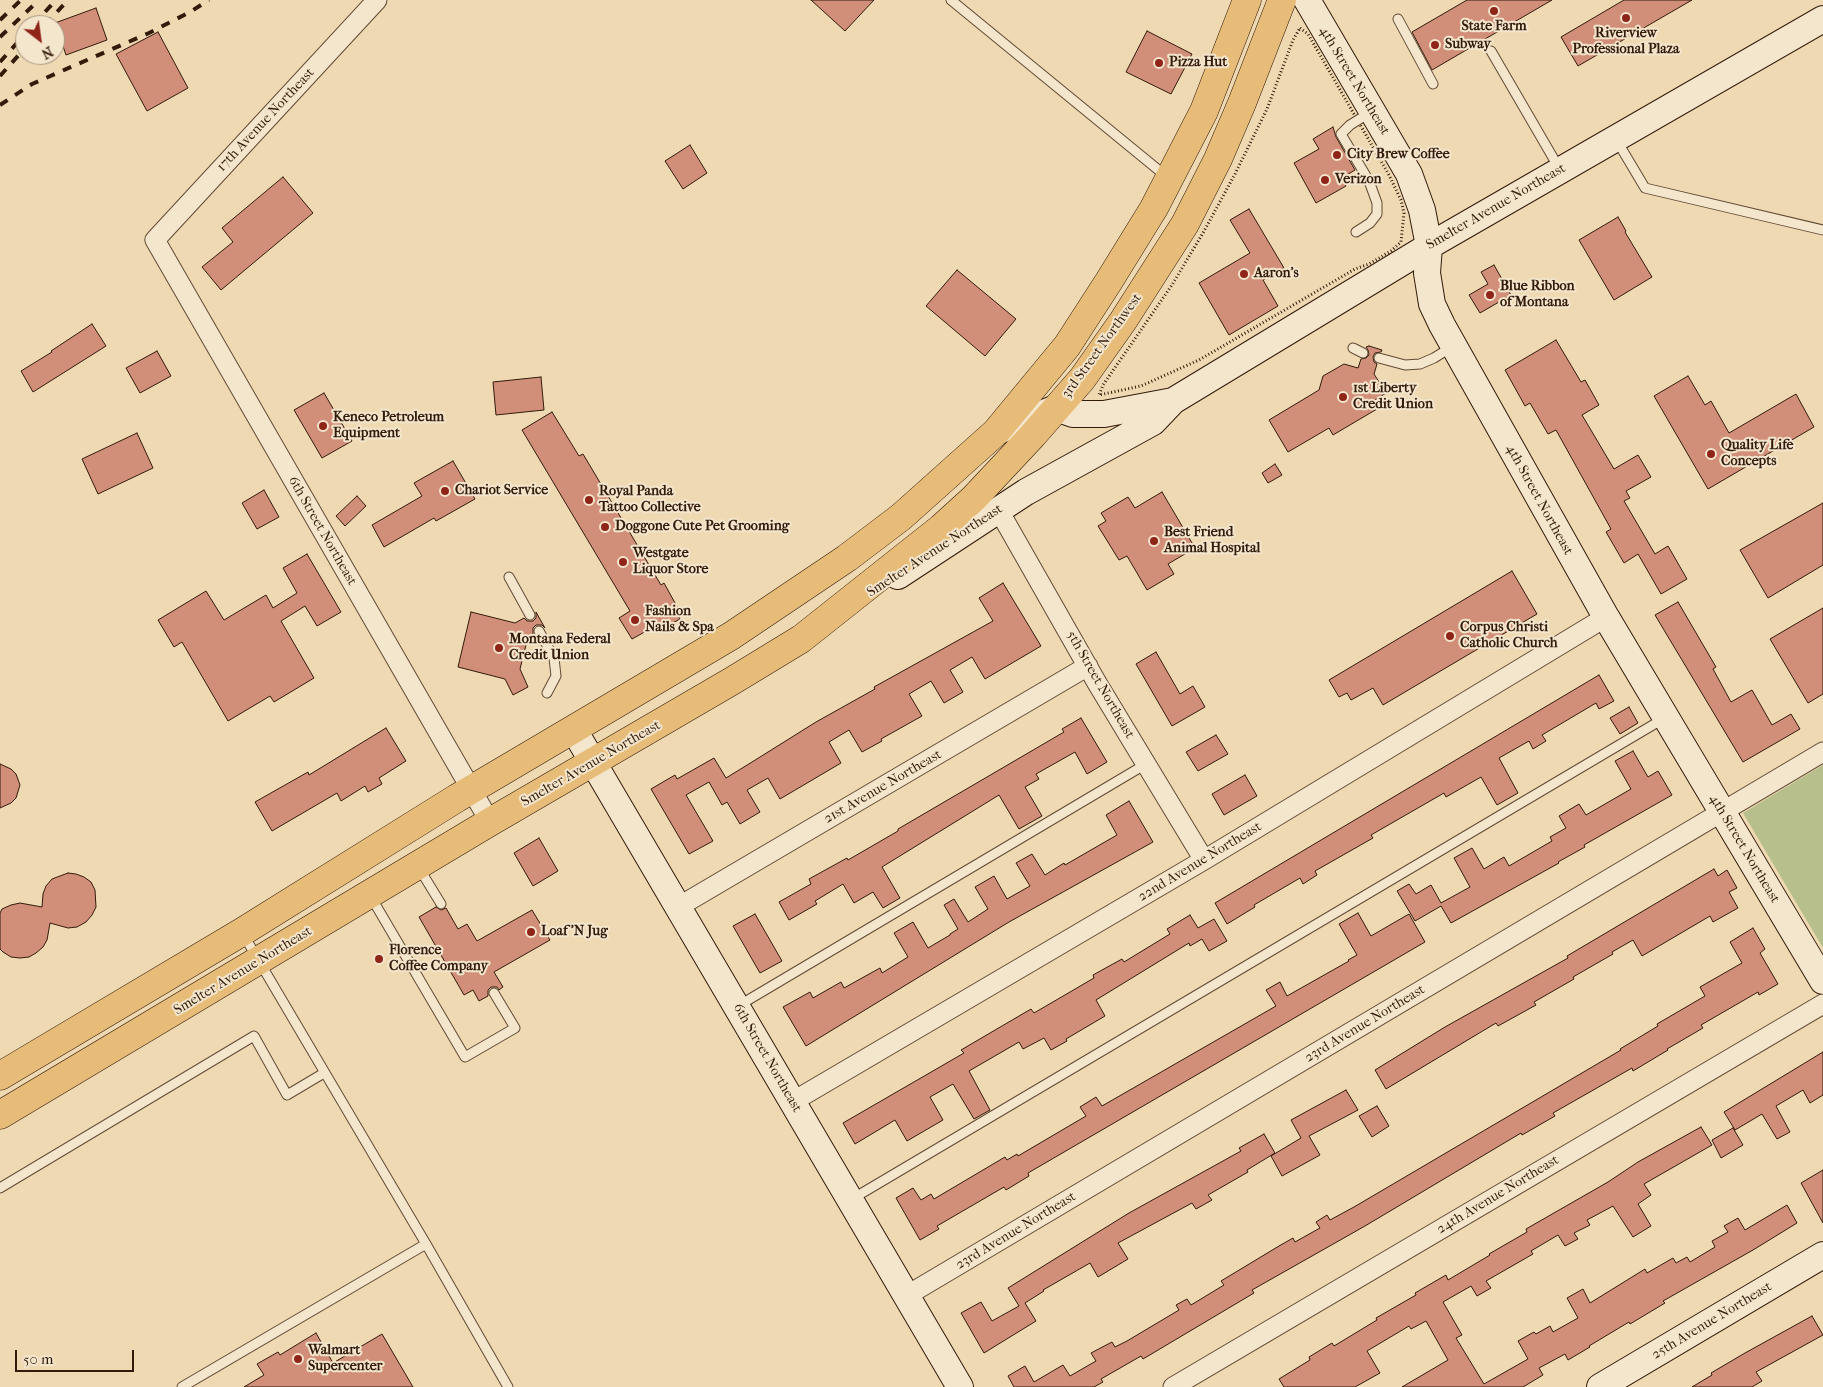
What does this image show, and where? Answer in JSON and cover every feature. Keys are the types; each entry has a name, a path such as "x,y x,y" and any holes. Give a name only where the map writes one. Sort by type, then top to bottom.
{"highway":[{"name":"3rd Street Northwest","path":"574,730 731,636 848,558 901,517 996,432 1066,346 1110,281 1154,208 1204,111 1247,0"},
{"name":"3rd Street Northwest","path":"801,639 941,528 968,504 1082,379 1124,321 1185,224 1218,159 1282,0"},
{"name":"Smelter Avenue Northeast","path":"0,1115 490,822 801,639"},
{"path":"0,1076 242,932 376,847 574,730"}],"street":[{"name":"17th Avenue Northeast","path":"155,240 377,0"},
{"name":"4th Street Northeast","path":"1307,0 1365,116 1409,174 1422,210 1429,246 1427,273 1432,304 1453,346 1606,617 1823,981"},
{"name":"Smelter Avenue Northeast","path":"801,639 998,509 1153,422 1173,401 1429,246 1823,19"},
{"name":"6th Street Northeast","path":"155,240 490,822"},
{"name":"Smelter Avenue Northeast","path":"1056,408 1073,414 1104,414 1173,401"},
{"path":"996,432 1056,408"},
{"name":"5th Street Northeast","path":"998,509 1088,666 1204,860"},
{"name":"22nd Avenue Northeast","path":"792,1102 1204,860 1606,617"},
{"name":"21st Avenue Northeast","path":"678,907 1088,666"},
{"name":"6th Street Northeast","path":"574,730 960,1387"},
{"name":"23rd Avenue Northeast","path":"906,1296 1823,752"},
{"name":"24th Avenue Northeast","path":"1173,1387 1823,1004"},
{"name":"25th Avenue Northeast","path":"1600,1387 1823,1255"}],"lane":[{"path":"951,0 1169,179"},
{"path":"1398,19 1433,84"},
{"path":"1490,51 1561,170"},
{"path":"1356,232 1370,222 1377,214 1377,203 1369,181 1341,134 1350,125 1365,116"},
{"path":"1615,139 1645,188 1823,230"},
{"path":"1379,358 1406,365 1420,364 1453,346"},
{"path":"1353,348 1363,353"},
{"path":"508,577 530,615"},
{"path":"539,631 554,658 556,676 547,693"},
{"path":"850,1200 1666,717"},
{"path":"736,1007 1146,764"},
{"path":"417,866 441,904"},
{"path":"370,894 465,1057 515,1028 494,993"},
{"path":"242,932 508,1387"},
{"path":"0,1188 254,1036 287,1094 324,1073"},
{"path":"182,1387 426,1244"}],"path":[{"path":"1300,28 1308,34 1365,116 1389,176 1401,200 1404,213 1401,242 1391,252 1355,269 1199,360 1140,386 1099,395 1103,384 1169,290 1208,224 1267,108 1293,40 1300,28"}],"green space":[{"path":"1823,765 1823,948 1743,813"}],"building":[{"path":"811,0 874,0 845,31"},
{"path":"1467,0 1552,0 1432,70 1412,32"},
{"name":"Riverview Professional Plaza","path":"1624,0 1692,0 1578,66 1561,37"},
{"path":"96,8 107,40 66,55 65,19"},
{"name":"Pizza Hut","path":"1147,31 1192,54 1171,94 1126,72"},
{"path":"158,32 188,88 147,111 116,54"},
{"path":"1333,127 1336,137 1355,170 1342,178 1346,186 1316,203 1294,163 1319,149 1313,139"},
{"path":"690,145 707,173 683,189 665,161"},
{"path":"283,177 313,213 221,290 202,267 233,242 222,228"},
{"name":"Aaron's","path":"1249,209 1284,268 1263,280 1278,306 1229,335 1199,283 1250,253 1230,220"},
{"path":"1618,217 1652,277 1614,300 1579,240"},
{"path":"1494,265 1511,295 1480,313 1469,295 1488,284 1481,272"},
{"path":"957,270 1016,319 985,356 926,306"},
{"path":"92,324 106,346 33,392 21,371"},
{"path":"1556,340 1581,382 1585,380 1599,405 1582,415 1614,469 1638,455 1651,477 1626,491 1630,498 1624,501 1655,554 1668,546 1687,579 1661,594 1638,554 1624,563 1606,532 1611,529 1556,430 1548,434 1530,403 1525,406 1505,370"},
{"name":"1st Liberty Credit Union","path":"1369,346 1382,350 1375,353 1373,357 1374,362 1377,364 1374,374 1386,393 1372,402 1377,409 1333,435 1329,428 1288,452 1269,420 1319,390 1323,376 1344,364 1358,368 1361,359 1369,355 1366,347"},
{"path":"157,351 171,376 140,393 126,368"},
{"path":"1688,376 1705,405 1711,401 1729,433 1796,394 1814,427 1708,489 1654,396"},
{"path":"541,377 544,410 496,415 493,382"},
{"path":"324,393 352,441 322,458 294,410"},
{"path":"552,412 579,456 583,454 661,585 664,583 680,612 677,614 680,619 662,629 659,624 632,639 619,618 630,611 522,430"},
{"path":"137,433 153,468 98,494 82,459"},
{"path":"453,461 475,499 436,521 434,518 384,547 372,525 422,496 414,483"},
{"path":"1275,464 1282,475 1268,483 1262,473"},
{"path":"264,490 279,517 257,529 242,503"},
{"name":"Best Friend Animal Hospital","path":"1162,492 1195,548 1168,564 1174,574 1147,590 1127,556 1119,560 1098,526 1106,521 1101,513 1128,497 1135,508"},
{"path":"357,496 366,506 345,526 336,516"},
{"path":"1823,503 1823,565 1768,598 1740,550"},
{"path":"307,554 341,612 317,626 305,606 281,621 314,678 274,702 270,696 228,721 182,642 174,647 158,620 206,591 224,620 266,595 273,608 297,593 283,568"},
{"name":"Corpus Christi Catholic Church","path":"1512,571 1537,614 1383,705 1373,688 1351,700 1347,693 1339,697 1329,680"},
{"path":"1003,583 1041,646 985,679 972,657 950,670 963,692 944,703 931,681 909,694 922,716 862,752 849,730 829,742 841,763 780,799 768,778 747,790 760,812 740,824 727,802 722,805 709,782 686,795 713,841 689,854 651,789 675,775 677,779 714,758 726,778 816,722 875,689 874,687 993,621 979,598"},
{"path":"1678,602 1716,667 1713,669 1731,702 1752,690 1772,725 1791,714 1800,729 1743,762 1655,615"},
{"path":"1823,608 1823,694 1808,703 1770,639"},
{"path":"471,612 515,623 524,618 527,621 533,621 536,618 536,612 545,628 542,625 536,625 533,628 533,634 528,637 520,669 528,687 513,695 505,679 458,667"},
{"path":"1156,652 1180,694 1193,686 1205,707 1172,726 1136,664"},
{"path":"1599,675 1614,701 1599,709 1596,703 1542,735 1546,741 1533,749 1529,741 1499,758 1518,793 1497,805 1481,777 1446,797 1444,793 1371,835 1373,838 1315,871 1317,875 1303,884 1300,878 1254,905 1255,907 1227,924 1215,903"},
{"path":"1629,707 1638,723 1620,734 1610,718"},
{"path":"1081,718 1107,762 1087,774 1075,752 1036,774 1039,779 1025,787 1042,816 1019,829 999,795 882,867 900,898 883,908 873,892 854,903 843,884 815,901 817,904 789,920 779,902 811,884 809,879 847,858 848,860 898,831 898,829 1064,732 1062,729"},
{"path":"386,728 406,761 379,778 382,784 368,792 365,786 341,801 337,793 272,831 255,802 308,772 309,775"},
{"path":"1216,735 1228,754 1198,771 1186,752"},
{"path":"1633,751 1648,777 1658,771 1672,795 1584,845 1585,847 1559,863 1451,923 1441,906 1415,921 1397,891 1409,884 1416,894 1431,885 1441,903 1470,887 1454,858 1472,848 1484,869 1504,857 1509,866 1552,841 1550,837 1566,828 1559,816 1579,804 1586,815 1631,789 1615,761"},
{"path":"0,764 11,769 16,774 20,785 16,798 11,803 0,808"},
{"path":"1245,775 1257,796 1224,815 1212,794"},
{"path":"1129,801 1153,842 1009,922 806,1046 783,1007 810,992 813,998 841,982 844,988 880,968 882,973 908,957 894,933 913,922 928,948 950,935 958,929 944,905 954,899 968,922 988,909 975,887 994,876 1007,899 1030,886 1016,863 1032,854 1045,875 1064,863 1065,865 1117,835 1106,815"},
{"path":"539,838 558,871 533,886 514,853"},
{"path":"1714,869 1718,876 1727,870 1737,888 1729,892 1738,908 1713,922 1710,916 1642,956 1633,940 1573,977 1574,979 1534,1002 1536,1005 1498,1026 1496,1023 1386,1089 1375,1070 1445,1027 1568,958 1567,956"},
{"path":"68,873 84,877 91,882 95,890 96,907 92,915 86,922 77,927 68,928 50,923 47,940 43,947 29,957 11,957 3,952 0,949 0,913 2,909 20,903 42,907 46,886 52,879"},
{"path":"436,907 441,910 446,908 458,929 467,924 477,941 532,910 550,940 494,972 503,987 499,990 497,987 491,987 488,990 488,996 479,1001 473,990 464,995 419,917"},
{"path":"1358,913 1371,936 1409,914 1425,942 1028,1173 1029,1176 1006,1190 1004,1187 937,1226 939,1229 920,1240 896,1198 913,1188 921,1200 931,1194 934,1199 1005,1157 1007,1160 1017,1154 1018,1156 1086,1116 1080,1107 1096,1097 1102,1106 1276,1006 1266,990 1280,982 1287,996 1349,961 1357,955 1339,924"},
{"path":"755,914 782,961 760,973 733,926"},
{"path":"1190,915 1198,928 1214,919 1227,941 1209,951 1202,939 1190,946 1189,943 1096,1000 1105,1016 1051,1050 1044,1038 1023,1049 1019,1042 969,1071 990,1110 974,1119 953,1084 930,1097 943,1120 907,1141 895,1120 855,1144 843,1123 964,1053 961,1050 1031,1009 1034,1013 1094,978 1093,975 1122,959 1124,962 1170,934 1167,929"},
{"path":"1753,928 1765,949 1760,953 1778,984 1759,995 1758,992 1701,1025 1703,1028 1633,1071 1632,1068 1553,1113 1555,1116 1522,1135 1521,1133 1365,1226 1252,1290 1254,1293 1143,1359 1141,1356 1101,1379 1103,1382 1094,1387 1014,1387 1008,1376 1025,1366 1034,1382 1063,1365 1070,1376 1096,1361 1091,1353 1112,1342 1115,1347 1127,1341 1179,1310 1176,1305 1187,1299 1191,1305 1224,1285 1221,1281 1279,1246 1293,1238 1295,1242 1320,1228 1316,1222 1327,1215 1330,1220 1354,1207 1621,1050 1658,1026 1657,1024 1705,996 1700,987 1742,963 1730,942"},
{"path":"1823,1052 1823,1095 1810,1103 1803,1090 1776,1106 1790,1132 1777,1139 1762,1114 1735,1130 1724,1112"},
{"path":"1346,1090 1358,1110 1309,1136 1320,1155 1282,1176 1271,1156 1301,1138 1291,1120"},
{"path":"1377,1106 1389,1126 1372,1137 1359,1116"},
{"path":"1701,1127 1712,1145 1644,1184 1651,1195 1638,1204 1651,1226 1633,1237 1613,1206 1587,1220 1590,1225 1574,1233 1578,1239 1565,1246 1558,1235 1531,1251 1533,1254 1486,1281 1491,1288 1477,1296 1471,1286 1443,1302 1462,1335 1456,1338 1484,1384 1528,1359 1518,1341 1550,1326 1553,1332 1578,1318 1567,1298 1583,1289 1590,1303 1645,1269 1647,1273 1673,1258 1676,1263 1687,1257 1690,1262 1715,1247 1712,1241 1728,1232 1724,1226 1738,1218 1745,1230 1787,1205 1797,1223 1663,1301 1665,1303 1630,1324 1629,1322 1568,1360 1565,1354 1539,1368 1543,1375 1523,1387 1402,1387 1448,1360 1426,1321 1411,1329 1409,1326 1367,1351 1380,1373 1355,1387 1284,1387 1279,1379 1310,1360 1309,1357 1332,1343 1334,1346 1377,1320 1376,1318 1416,1295 1415,1293 1446,1275 1448,1280 1527,1232 1526,1229"},
{"path":"1733,1128 1743,1145 1721,1158 1712,1140"},
{"path":"1264,1134 1275,1153 1247,1170 1248,1172 1208,1195 1212,1200 1196,1209 1192,1203 1118,1243 1128,1259 1098,1277 1090,1263 1043,1290 1025,1303 1036,1321 984,1353 961,1313 981,1302 992,1321 1019,1306 1008,1288 1129,1213 1241,1151 1239,1148"},
{"path":"1823,1170 1823,1223 1801,1183"},
{"path":"1812,1316 1823,1335 1756,1372 1762,1381 1752,1387 1692,1387 1712,1375 1711,1373"},
{"name":"Walmart Supercenter","path":"316,1333 333,1363 382,1334 413,1387 244,1387 264,1375 257,1364 278,1352 280,1355"}],"railway":[{"path":"0,20 21,0"},
{"path":"0,37 39,0"},
{"path":"42,15 56,0"},
{"path":"54,15 68,0"},
{"path":"0,105 32,84 149,33 209,0"},
{"path":"0,62 15,45"},
{"path":"0,76 15,59"}],"place":[{"name":"State Farm","path":"1494,11"},
{"name":"Riverview Professional Plaza","path":"1626,18"},
{"name":"Subway","path":"1435,45"},
{"name":"Pizza Hut","path":"1159,63"},
{"name":"City Brew Coffee","path":"1337,155"},
{"name":"Verizon","path":"1325,180"},
{"name":"Aaron's","path":"1244,274"},
{"name":"Blue Ribbon of Montana","path":"1490,295"},
{"name":"1st Liberty Credit Union","path":"1343,397"},
{"name":"Keneco Petroleum Equipment","path":"323,426"},
{"name":"Quality Life Concepts","path":"1711,454"},
{"name":"Chariot Service","path":"445,491"},
{"name":"Royal Panda Tattoo Collective","path":"589,500"},
{"name":"Doggone Cute Pet Grooming","path":"605,527"},
{"name":"Best Friend Animal Hospital","path":"1154,541"},
{"name":"Westgate Liquor Store","path":"623,562"},
{"name":"Fashion Nails & Spa","path":"635,620"},
{"name":"Corpus Christi Catholic Church","path":"1450,636"},
{"name":"Montana Federal Credit Union","path":"499,648"},
{"name":"Loaf 'N Jug","path":"531,932"},
{"name":"Florence Coffee Company","path":"379,959"},
{"name":"Walmart Supercenter","path":"298,1359"}]}
